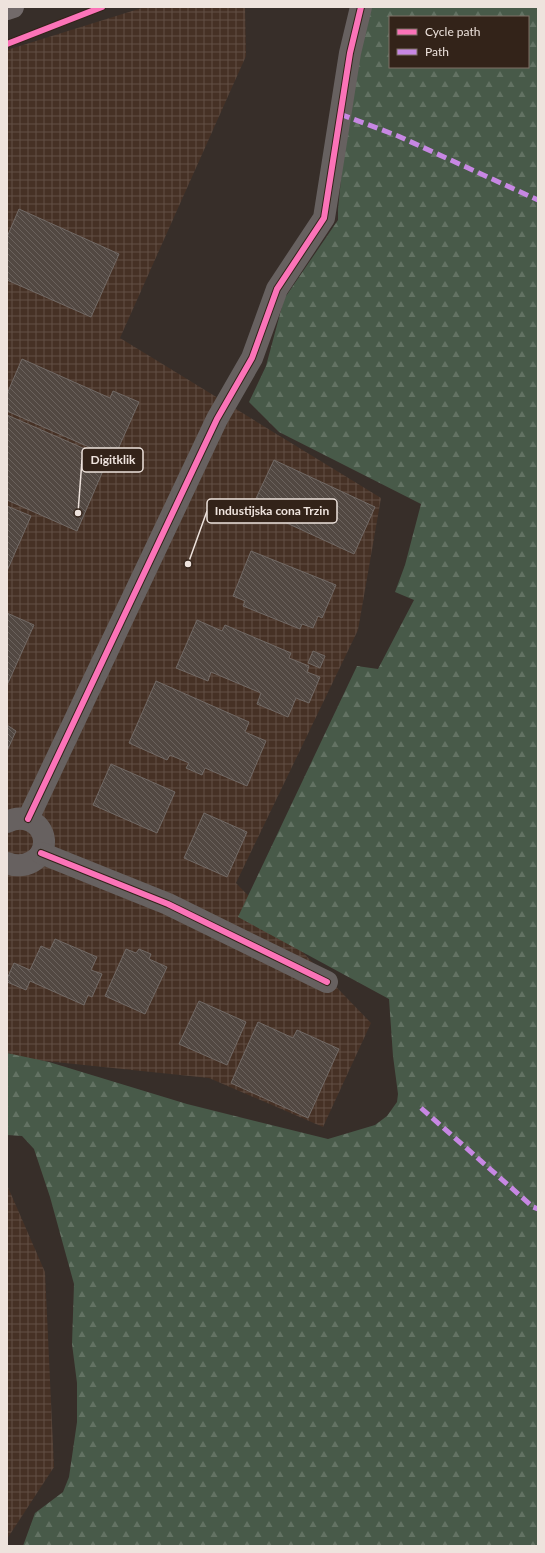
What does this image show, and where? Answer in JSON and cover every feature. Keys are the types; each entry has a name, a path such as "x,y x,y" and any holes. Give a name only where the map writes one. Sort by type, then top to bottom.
{"main road":[{"path":"7,10 14,7"}],"street":[{"path":"8,865 25,866 32,863 41,853 44,840 42,833 34,822 17,820 217,419 252,358 277,289 324,218 350,53 361,7"},
{"path":"41,853 168,904 327,982"}],"shaded area":[{"path":"145,7 245,7 246,56 120,338 381,498 358,630 236,883 371,1023 323,1127 209,1078 7,1057 7,50"},
{"path":"7,1185 45,1272 54,1467 7,1539"}],"green space":[{"path":"370,7 538,7 538,1546 23,1546 35,1513 63,1492 69,1477 77,1422 77,1383 72,1344 74,1284 50,1197 34,1149 22,1136 7,1135 7,1053 49,1062 187,1104 328,1139 375,1125 387,1116 397,1102 398,1094 393,1056 389,999 238,917 357,666 378,669 414,600 395,592 405,565 421,504 279,432 249,402 266,366 284,299 338,220 348,110"}],"building":[{"path":"19,209 119,254 91,317 7,280 7,237"},
{"path":"22,359 110,398 113,391 139,402 114,458 7,411 7,394"},
{"path":"7,415 108,459 77,531 7,500"},
{"path":"274,460 375,507 354,554 252,507"},
{"path":"7,506 31,516 7,571"},
{"path":"251,551 336,585 322,618 318,616 313,628 302,624 300,629 243,606 245,601 233,596"},
{"path":"7,613 34,625 8,683 7,683"},
{"path":"197,620 222,631 225,625 291,653 289,658 309,666 307,672 320,677 309,703 296,698 288,717 257,704 261,693 211,672 208,681 176,668"},
{"path":"313,651 325,656 320,668 308,663"},
{"path":"156,681 249,722 245,732 266,741 247,786 205,768 202,775 186,768 189,763 170,755 167,760 129,743"},
{"path":"7,725 16,731 7,751"},
{"path":"111,764 175,792 157,833 93,805"},
{"path":"204,813 247,832 227,877 184,858"},
{"path":"55,939 97,957 91,970 102,974 92,997 88,995 84,1005 30,981 26,990 7,982 14,963 30,970 41,946 50,950"},
{"path":"126,949 136,953 139,949 151,954 149,959 167,967 145,1014 105,996"},
{"path":"199,1001 246,1022 227,1065 179,1044"},
{"path":"258,1022 293,1038 297,1030 339,1049 308,1118 231,1083"}],"marked path":[{"path":"340,114 398,136 538,200"},
{"path":"421,1108 533,1207 538,1209"}],"cycle path":[{"path":"7,44 102,7"},
{"path":"28,819 217,419 252,358 277,289 324,218 350,53 361,7"},
{"path":"41,853 168,904 327,982"}],"place":[{"name":"Digitklik","path":"78,513"},
{"name":"Industijska cona Trzin","path":"188,564"}]}
